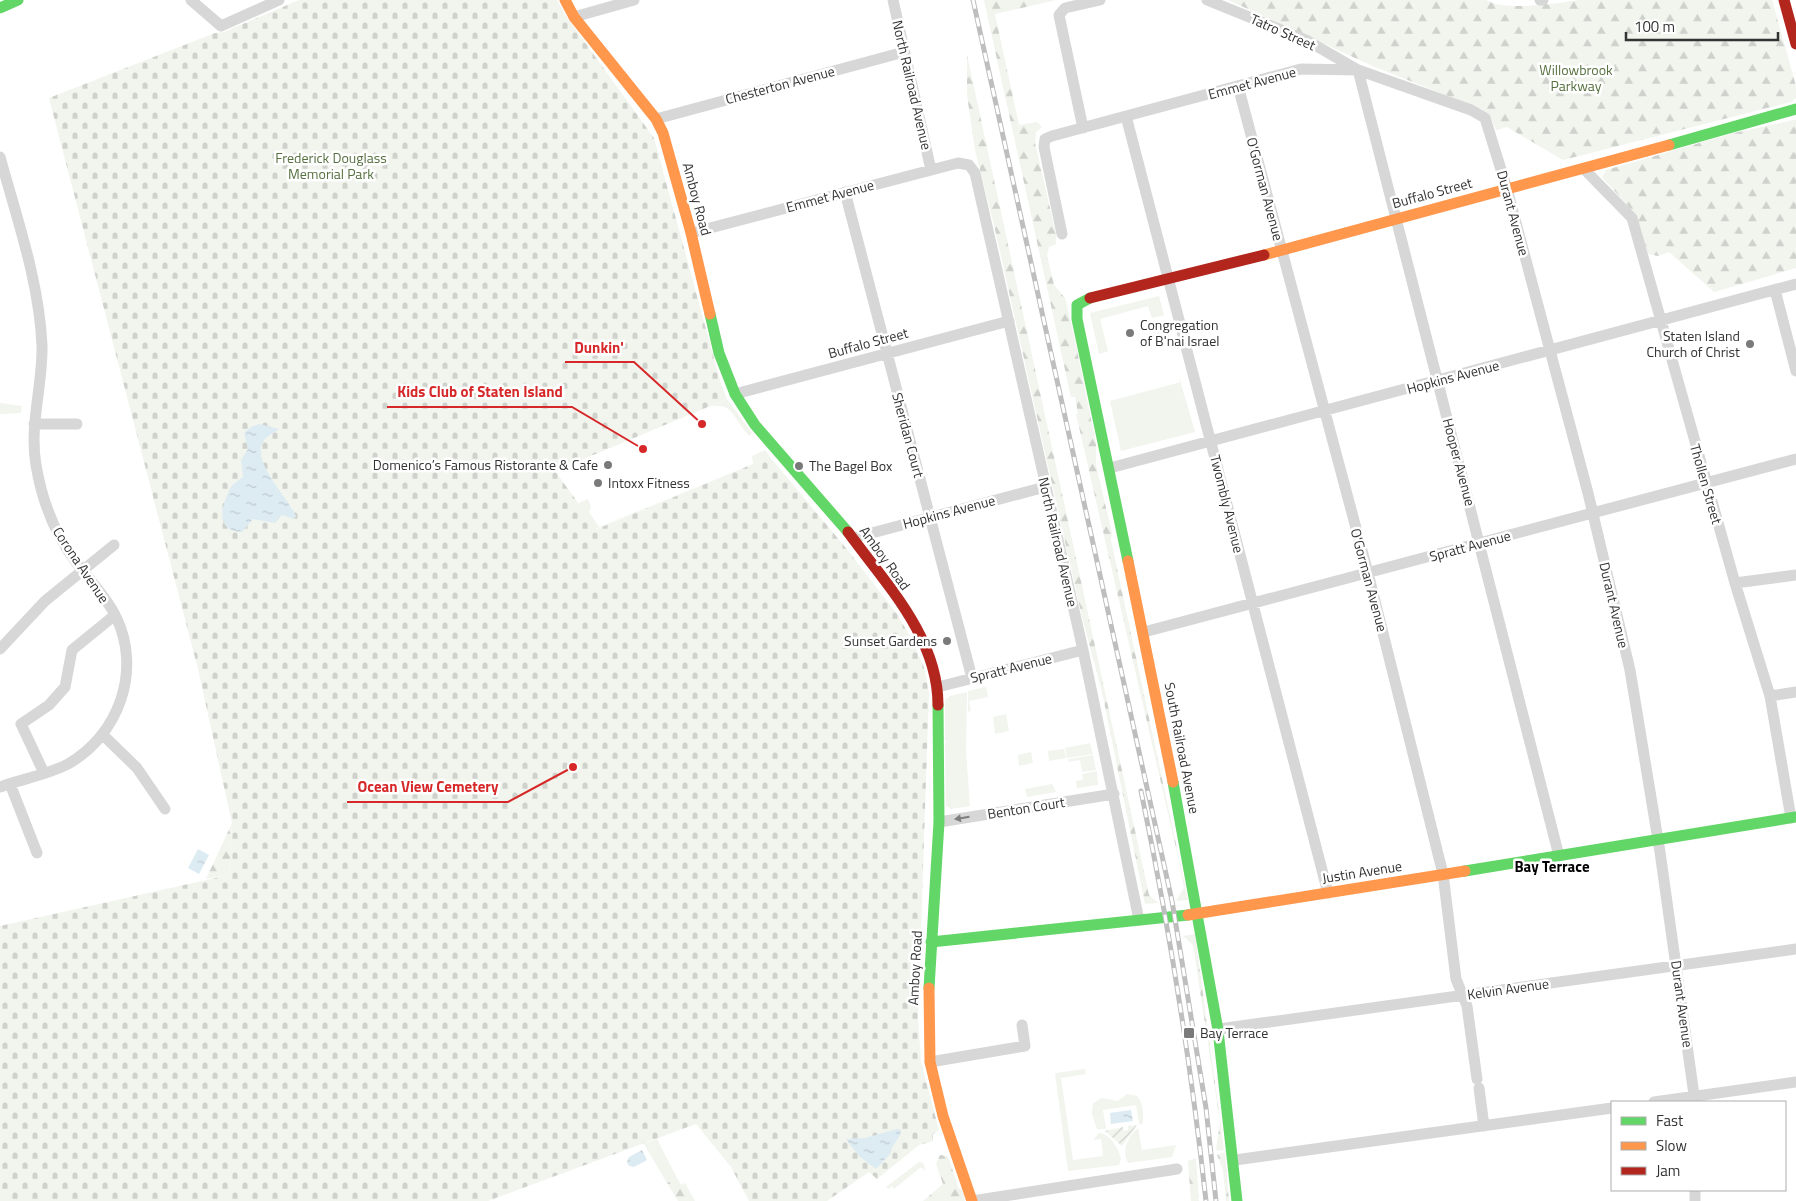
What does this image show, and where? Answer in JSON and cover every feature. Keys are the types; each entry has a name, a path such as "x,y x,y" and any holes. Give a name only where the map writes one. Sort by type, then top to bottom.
{"street":[{"path":"0,8 18,0"},
{"path":"191,0 221,26 279,0"},
{"name":"Amboy Road","path":"565,0 574,17 656,119 668,148 691,233 719,353 735,394 755,425 852,538 921,636 931,661 938,687 939,822 927,1030 930,1062 943,1116 972,1201"},
{"path":"574,17 634,0"},
{"name":"North Railroad Avenue","path":"893,0 931,170"},
{"path":"1083,128 1060,19 1061,10 1100,0"},
{"name":"Tatro Street","path":"1207,0 1306,40 1358,70"},
{"path":"1784,0 1796,44"},
{"name":"Chesterton Avenue","path":"656,119 904,52"},
{"name":"Emmet Avenue","path":"1062,234 1044,146 1045,139 1126,116 1301,69 1358,70 1471,110 1485,118"},
{"name":"Hooper Avenue","path":"1358,70 1394,218 1481,543 1559,856"},
{"name":"O'Gorman Avenue","path":"1238,86 1368,573 1443,874 1456,979 1467,1006 1484,1126"},
{"name":"Buffalo Street","path":"1076,305 1086,299 1169,279 1584,168 1796,109"},
{"name":"Twombly Avenue","path":"1126,116 1328,893"},
{"name":"Durant Avenue","path":"1485,118 1508,188 1592,513 1636,697 1695,1100"},
{"name":"Corona Avenue","path":"0,157 36,291 40,320 41,370 34,424 35,461 45,504 63,543 115,615 126,649 126,680 116,712 102,734 91,746 68,764 5,785"},
{"name":"Emmet Avenue","path":"691,233 958,163 970,166"},
{"name":"North Railroad Avenue","path":"970,166 975,173 1083,650 1139,920"},
{"name":"Thollen Street","path":"1584,168 1632,218 1734,583 1770,696 1794,818"},
{"name":"Sheridan Court","path":"845,192 972,678"},
{"name":"Hopkins Avenue","path":"1110,468 1796,284"},
{"path":"1775,290 1796,371"},
{"name":"South Railroad Avenue","path":"1076,305 1077,319 1144,632 1200,914 1219,1029 1238,1201"},
{"name":"Buffalo Street","path":"735,394 1009,321"},
{"path":"34,424 77,424"},
{"name":"Spratt Avenue","path":"1144,632 1796,458"},
{"name":"Hopkins Avenue","path":"852,538 1046,486"},
{"path":"0,650 45,601 114,545"},
{"path":"1734,583 1796,575"},
{"path":"44,773 21,724 48,705 66,687 72,650 115,615"},
{"name":"Spratt Avenue","path":"938,687 1083,650"},
{"path":"1770,696 1796,692"},
{"path":"102,734 136,768 165,808"},
{"path":"5,785 37,854"},
{"name":"Benton Court","path":"939,822 1114,794"},
{"name":"Justin Avenue","path":"931,942 1200,914 1794,818"},
{"name":"Kelvin Avenue","path":"1219,1029 1796,948"},
{"path":"930,1062 1026,1046 1022,1025"},
{"path":"1674,1101 1695,1100 1796,1082"},
{"path":"1234,1160 1611,1108"},
{"path":"972,1201 1177,1169"}],"green space":[{"name":"Frederick Douglass Memorial Park","path":"299,0 557,0 566,16 654,138 721,384 727,399 555,471 597,529 770,457 846,548 897,614 911,638 924,667 929,692 918,1017 921,1062 939,1130 933,1134 933,1141 919,1145 877,1179 869,1172 827,1201 749,1201 731,1167 696,1124 488,1201 0,1201 0,926 229,875 232,823 198,669 49,98 215,33 224,32"},
{"path":"984,0 1056,0 995,14 1019,125 1037,122 1042,127 1036,132 1035,143 1056,234 1056,244 1049,247 1047,256 1054,285 1065,298 1076,345 1096,444 1096,465 1112,533 1111,540 1188,900 1176,901 1184,888 1179,861 1076,414 1078,413 1075,397 1071,397"},
{"name":"Willowbrook Parkway","path":"1228,0 1487,0 1494,4 1517,6 1579,0 1772,0 1796,86 1796,98 1791,102 1563,160 1507,127 1496,130 1490,117 1483,110 1375,67"},
{"path":"967,55 1149,895 1158,903 1145,904 1102,692 1081,613 994,225 975,150 967,95"},
{"path":"1796,120 1796,268 1714,292 1669,252 1658,256 1648,254 1636,215 1602,177 1606,170 1734,133"},
{"path":"1159,296 1164,315 1152,318 1148,306 1100,319 1108,351 1099,354 1090,313"},
{"path":"1165,320 1170,339 1158,342 1153,324"},
{"path":"1181,382 1195,432 1121,451 1110,401"},
{"path":"727,399 752,433 750,436 729,410 718,406 709,407"},
{"path":"0,403 22,406 21,413 0,414"},
{"path":"765,450 770,457 596,529 578,503 588,499 591,507 589,512 599,527 753,464 752,456"},
{"path":"986,687 988,697 969,701 971,711 968,712 968,691"},
{"path":"967,692 966,751 970,806 951,809 946,806 945,743 947,742 945,740 945,700 950,696"},
{"path":"1006,714 1009,731 995,734 993,717"},
{"path":"1090,743 1093,754 1067,758 1065,748"},
{"path":"1064,749 1066,758 1049,761 1048,751"},
{"path":"1031,752 1033,763 1019,766 1018,755"},
{"path":"1093,755 1096,770 1082,772 1080,760 1069,762 1068,759"},
{"path":"1097,771 1098,785 1077,788 1076,781 1083,780 1082,774"},
{"path":"1052,784 1056,792 1027,797 1025,789"},
{"path":"232,823 229,875 206,879"},
{"path":"1195,934 1224,1150 1218,1151 1216,1149 1220,1122 1193,945 1183,936"},
{"path":"1085,1069 1086,1074 1061,1078 1073,1160 1103,1156 1101,1139 1093,1140 1099,1133 1107,1136 1116,1146 1121,1159 1119,1165 1068,1171 1055,1073"},
{"path":"1127,1094 1137,1096 1141,1102 1143,1123 1140,1125 1139,1123 1136,1105 1103,1110 1106,1129 1097,1129 1092,1114 1093,1103 1102,1098 1118,1101"},
{"path":"1137,1125 1122,1146 1105,1131 1123,1127 1124,1131 1128,1130 1128,1126"},
{"path":"1138,1128 1142,1150 1176,1145 1172,1157 1128,1163 1125,1149 1131,1135"},
{"path":"657,1139 677,1178 667,1183 644,1144"},
{"path":"1225,1152 1229,1201 1226,1201 1223,1170 1217,1155"},
{"path":"940,1155 947,1156 949,1159 958,1187 962,1190 965,1201 923,1201 943,1184 936,1164"},
{"path":"1196,1158 1199,1201 1191,1201 1188,1161"},
{"path":"919,1162 923,1163 926,1171 921,1167 894,1189 892,1186 888,1189 886,1187"},
{"path":"677,1178 681,1185 685,1183 695,1201 678,1201 667,1183"}],"water":[{"path":"259,424 279,429 264,440 261,448 262,458 265,468 296,516 294,519 282,515 275,523 253,519 242,532 227,527 223,521 223,508 231,487 243,477 241,460 248,449 244,433 251,427"},
{"path":"198,849 209,855 199,874 188,868"},
{"path":"1131,1110 1133,1121 1111,1124 1110,1113"},
{"path":"897,1129 901,1130 901,1133 891,1153 876,1169 859,1156 846,1139 865,1138"},
{"path":"642,1150 647,1160 634,1167 629,1166 627,1162 629,1157"}],"railway":[{"path":"973,0 1172,901 1206,1108 1216,1201"},
{"path":"1141,791 1178,995 1206,1201"}],"traffic: fast":[{"path":"0,8 18,0"},
{"path":"1669,145 1796,109"},
{"path":"1090,298 1077,305 1077,319 1128,561"},
{"path":"710,314 719,353 735,394 755,425 848,532"},
{"path":"929,988 939,822 938,705"},
{"path":"1173,782 1218,1030 1237,1201"},
{"path":"1465,871 1796,817"},
{"path":"931,942 1188,915"}],"traffic: slow":[{"path":"565,0 574,17 656,119 663,133 691,233 710,314"},
{"path":"1264,255 1669,145"},
{"path":"1128,561 1173,782"},
{"path":"1188,915 1465,871"},
{"path":"929,988 930,1062 943,1116 972,1201"}],"traffic: jam":[{"path":"1784,0 1796,44"},
{"path":"1090,298 1264,255"},
{"path":"848,532 893,592 920,634 936,680 938,705"}],"place":[{"name":"Congregation of B'nai Israel","path":"1130,333"},
{"name":"Staten Island Church of Christ","path":"1750,344"},
{"name":"Dunkin'","path":"702,424"},
{"name":"Kids Club of Staten Island","path":"643,449"},
{"name":"Domenico’s Famous Ristorante & Cafe","path":"608,465"},
{"name":"The Bagel Box","path":"799,466"},
{"name":"Intoxx Fitness","path":"598,483"},
{"name":"Sunset Gardens","path":"947,641"},
{"name":"Ocean View Cemetery","path":"573,767"},
{"name":"Bay Terrace","path":"1189,1033"}],"district":[{"name":"Bay Terrace","path":"1552,867"}]}
